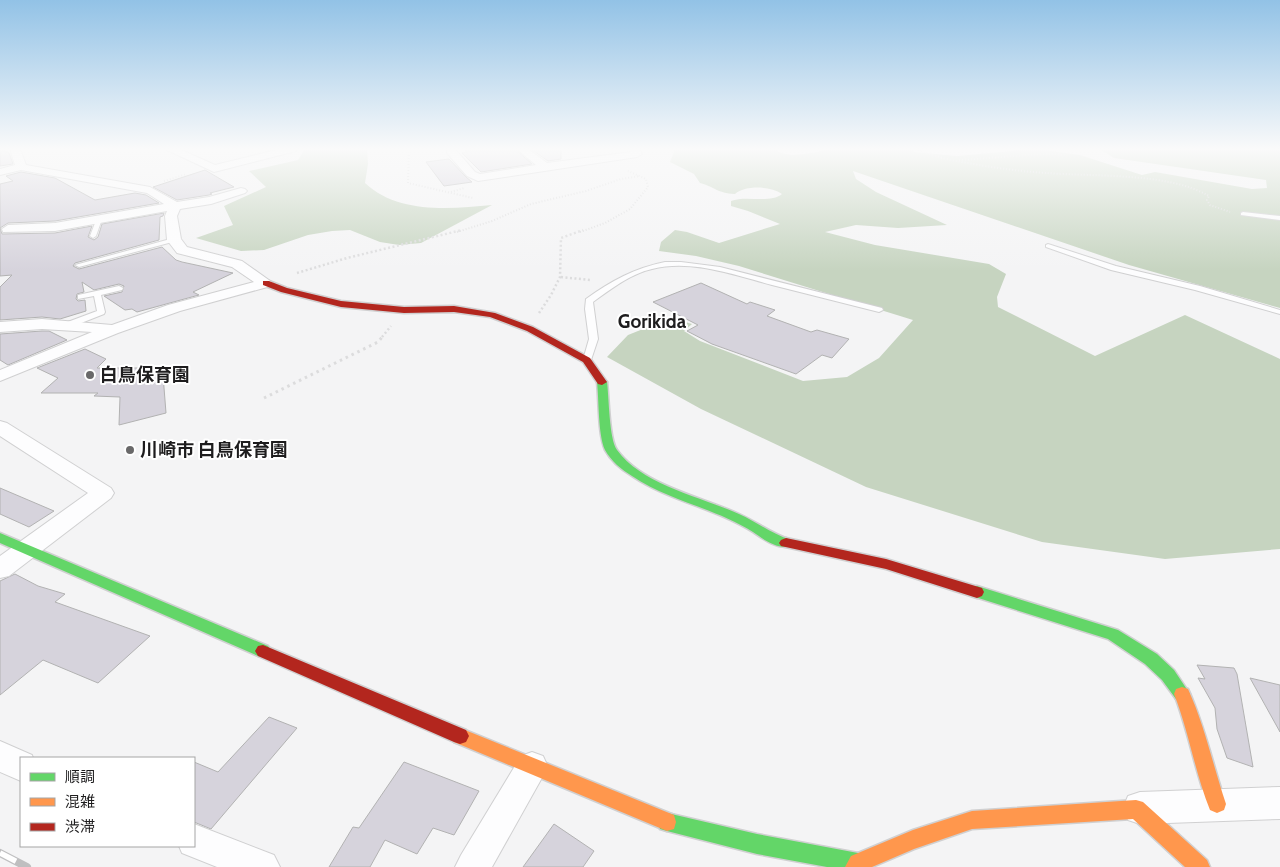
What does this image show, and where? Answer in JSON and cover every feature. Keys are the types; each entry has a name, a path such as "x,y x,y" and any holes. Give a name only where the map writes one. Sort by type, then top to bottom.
{"street":[{"path":"148,189 175,206"},
{"path":"8,229 55,227 211,200 241,191"},
{"path":"175,206 171,216 174,240 182,250 237,264 266,283 284,290 341,304 404,310 454,310 492,314 530,329 587,360 602,380 610,449 624,465 658,485 742,520 773,540 886,564 1113,634 1141,650 1162,668 1182,694 1194,721 1204,767 1217,804"},
{"path":"0,376 112,330 174,308 266,283"},
{"path":"0,327 39,323 112,330"},
{"path":"0,427 103,493 0,569"},
{"path":"0,538 532,767 673,825 856,865 913,840 972,820 1136,808 1280,803"},
{"path":"0,756 20,766"},
{"path":"473,867 532,767"},
{"path":"1136,808 1200,867"},
{"path":"195,841 262,867"}],"lane":[{"path":"1243,214 1280,218"},
{"path":"93,236 99,219"},
{"path":"79,264 174,240"},
{"path":"1048,246 1114,268 1196,288 1280,312"},
{"path":"587,360 594,334 588,314 589,301 646,267 664,263 698,264 879,310"},
{"path":"81,297 119,288"},
{"path":"68,325 101,312 97,294"}],"path":[{"path":"436,189 473,198"},
{"path":"266,283 347,258 464,230 492,221 531,204 593,189"},
{"path":"530,329 562,277 559,252 561,238 605,223 630,208 646,189"},
{"path":"1199,189 1204,191 1209,196 1207,200 1210,205 1224,211 1243,214"},
{"path":"264,398 378,342 404,310"}],"green space":[{"path":"261,189 373,189 393,200 409,205 459,208 492,205 421,243 399,245 380,242 350,230 308,235 264,250 241,251 196,238 233,225 224,206"},
{"path":"717,189 744,189 735,194"},
{"path":"772,189 872,189 947,225 898,228 856,225 825,232 875,245 989,264 1006,274 997,297 998,307 1095,356 1185,315 1280,359 1280,549 1165,559 1042,542 866,487 701,409 607,357 628,335 658,323 675,319 692,324 684,331 700,341 803,381 847,377 879,358 913,320 739,266 696,256 659,251 661,242 675,230 719,243 780,224 731,206 731,201 737,199 765,199 782,194"},
{"path":"907,189 1280,189 1280,308 1129,265"}],"building":[{"path":"0,189 76,189 95,200 135,193 146,195 159,203 55,221 8,223 0,228"},
{"path":"158,189 224,189 210,193 212,194 209,195 177,200"},
{"path":"164,213 160,217 159,240 75,263 73,266 79,269 162,247 176,260 233,273 193,292 199,295 137,312 132,309 125,310 104,296 122,292 124,286 119,284 94,290 82,282 84,292 77,294 76,299 78,301 85,300 86,311 60,319 42,317 0,320 0,287 12,275 0,276 0,228 2,234 55,233 92,226 88,237 94,240 98,237 102,224"},
{"path":"701,283 747,304 750,302 775,310 767,316 811,332 817,330 849,339 832,358 822,355 796,374 712,344 687,331 698,325 653,302"},
{"path":"49,331 67,340 8,365 0,360 0,334"},
{"path":"85,349 106,359 97,368 141,368 134,375 163,375 166,413 119,425 120,397 94,396 98,393 41,393 58,378 37,368"},
{"path":"0,488 54,511 29,527 0,514"},
{"path":"15,574 38,586 65,594 55,602 150,636 98,683 43,660 0,695 0,581"},
{"path":"1197,665 1234,668 1237,674 1253,767 1227,758 1217,729 1215,708 1198,678 1205,679"},
{"path":"1250,678 1280,685 1280,732"},
{"path":"269,717 297,728 211,829 195,822 195,762 218,772"},
{"path":"404,762 479,791 454,835 433,828 417,854 385,840 370,867 329,867 353,827 359,828"},
{"path":"554,824 594,851 583,867 523,867"}],"railway":[{"path":"0,853 27,867"}],"traffic: fast":[{"path":"602,382 609,445 622,463 653,483 727,513 774,539 786,543"},
{"path":"0,538 263,651"},
{"path":"977,592 1113,634 1151,659 1168,675 1182,694"},
{"path":"667,822 757,844 858,863"}],"traffic: slow":[{"path":"1182,694 1193,720 1206,772 1217,804"},
{"path":"460,736 667,822"},
{"path":"855,867 858,863 913,840 972,820 1136,809 1200,867"}],"traffic: jam":[{"path":"266,283 284,290 341,304 404,310 454,309 492,315 530,329 587,360 602,382"},
{"path":"786,543 886,564 977,592"},
{"path":"263,651 460,736"}],"place":[{"name":"白鳥保育園","path":"90,375"},
{"name":"川崎市 白鳥保育園","path":"130,450"}],"district":[{"name":"Gorikida","path":"652,321"}]}
